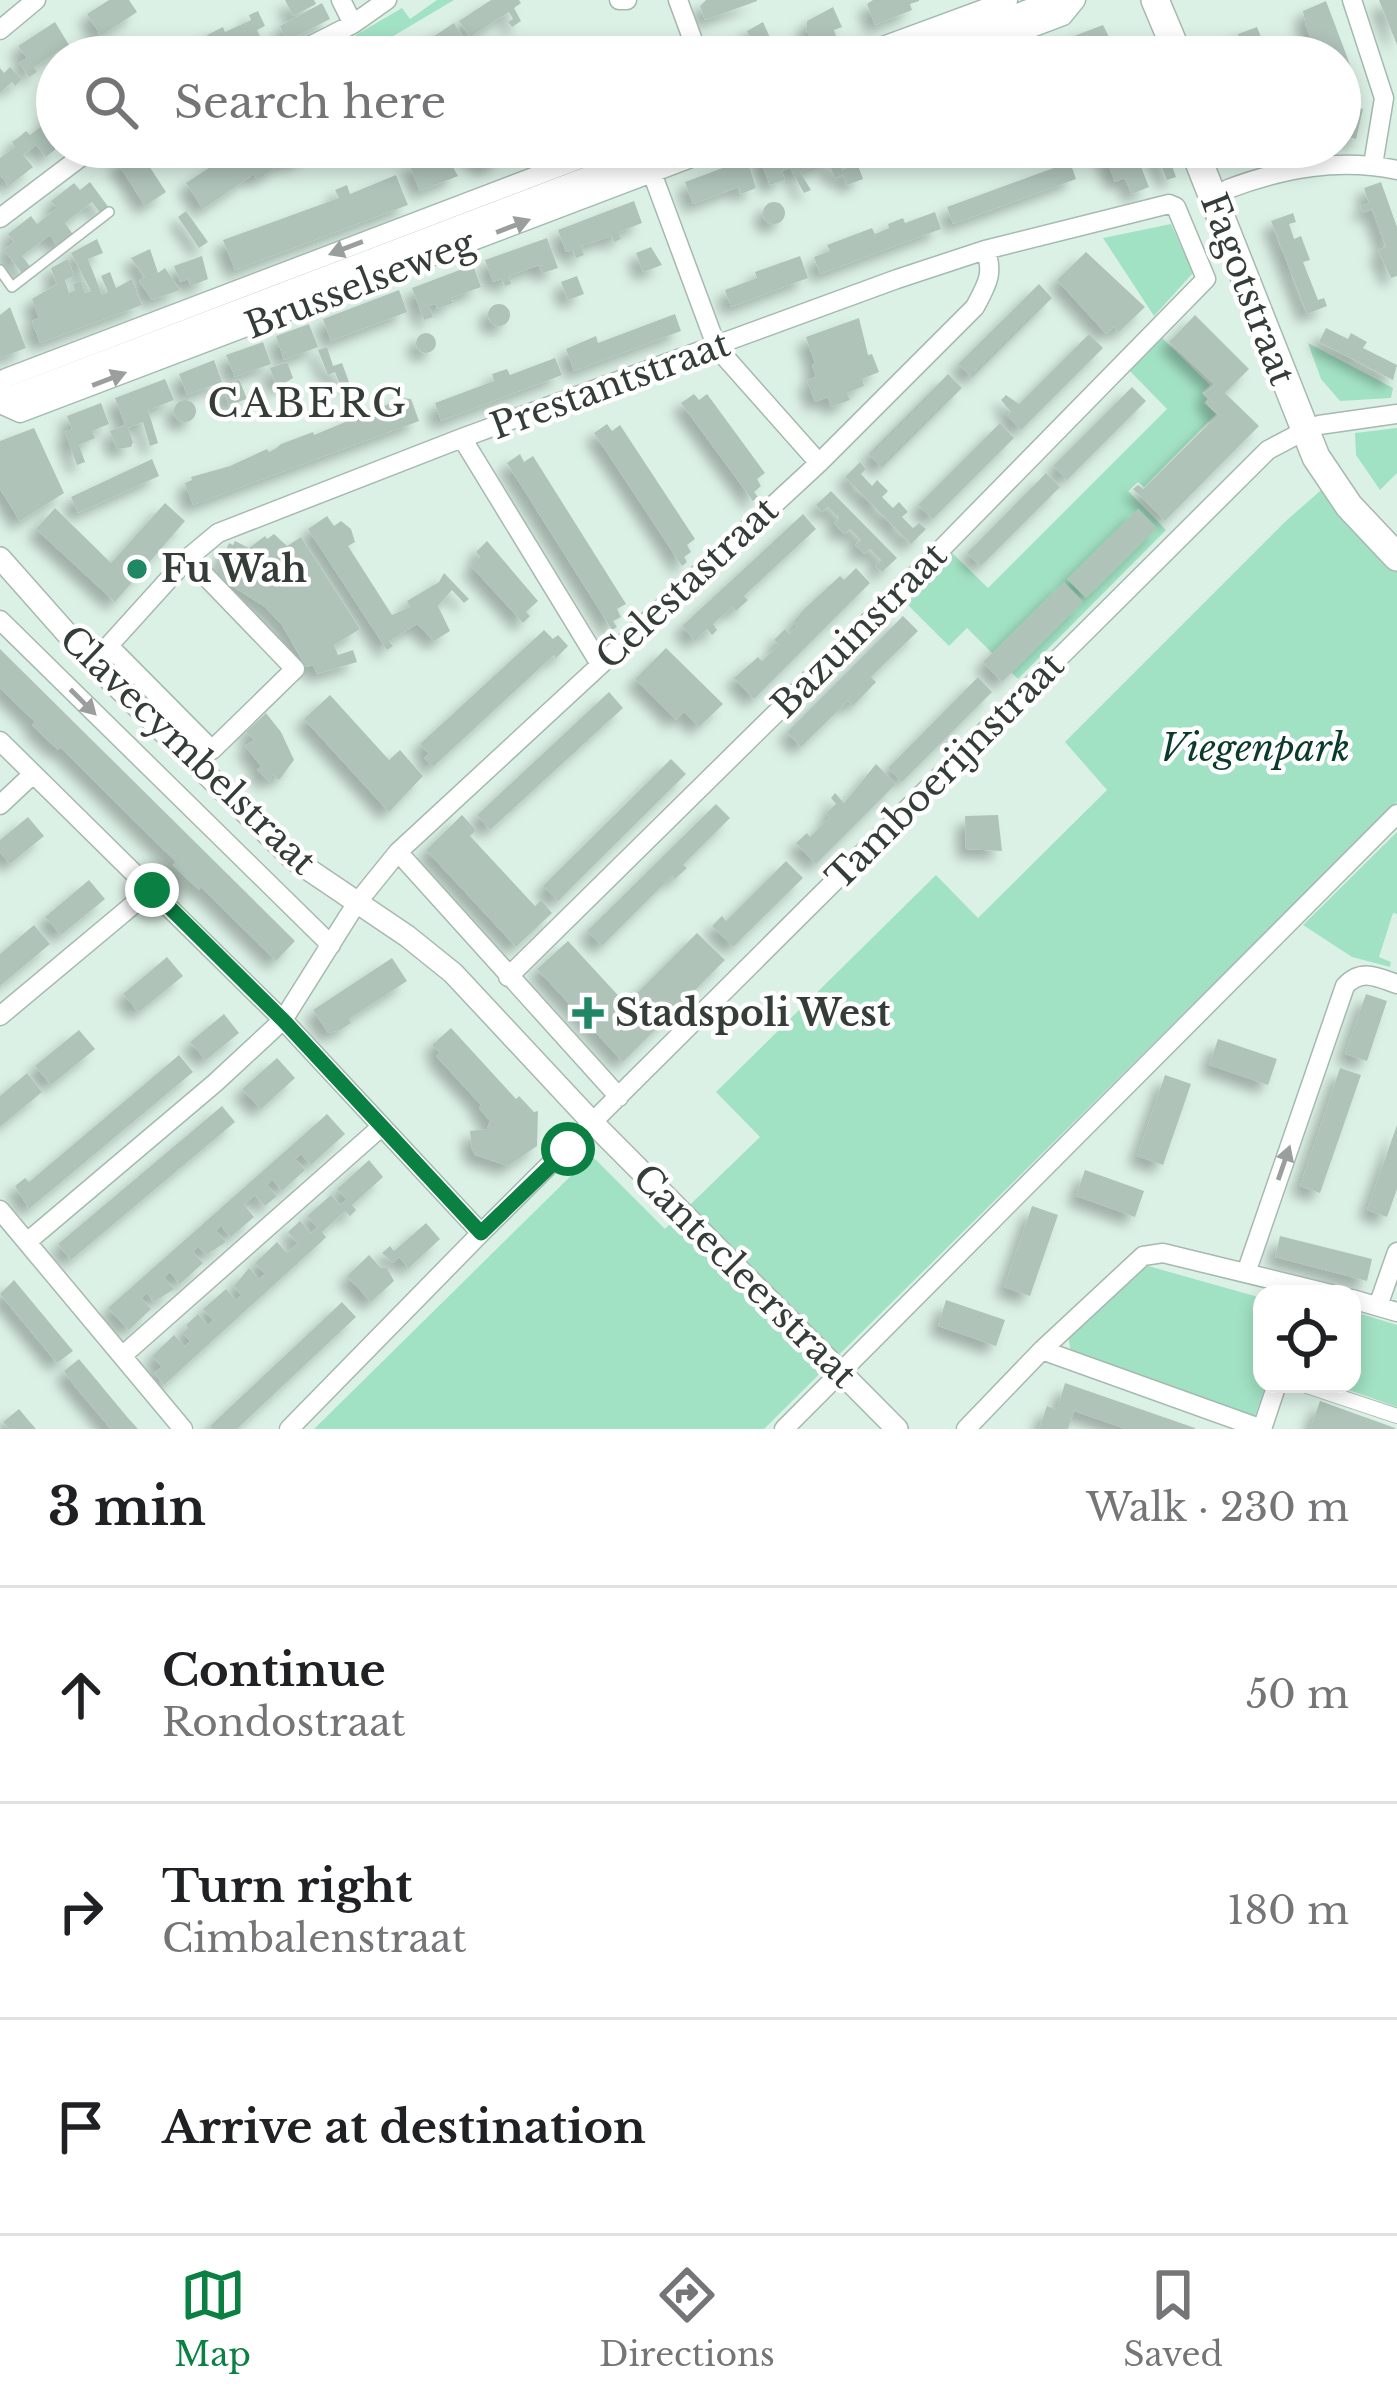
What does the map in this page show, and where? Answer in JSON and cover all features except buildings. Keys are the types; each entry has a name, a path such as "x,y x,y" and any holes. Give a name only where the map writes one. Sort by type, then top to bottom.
{"main road":[{"path":"1152,2 1157,36"},
{"path":"1152,2 1169,36"},
{"name":"Fagotstraat","path":"1202,168 1312,428"},
{"name":"Fagotstraat","path":"1220,168 1312,428"},
{"path":"1312,428 1397,534"},
{"path":"1312,428 1334,487 1397,557"}],"street":[{"path":"0,30 36,0"},
{"path":"341,0 353,24"},
{"path":"329,36 387,0"},
{"path":"678,0 691,36"},
{"path":"910,36 1008,0"},
{"path":"1010,36 1063,16 1076,0"},
{"path":"1352,0 1384,98 1373,165"},
{"path":"960,36 1051,1"},
{"path":"1361,166 1397,170"},
{"path":"0,218 66,168"},
{"name":"Brusselseweg","path":"0,399 6,378 558,168"},
{"name":"Brusselseweg","path":"0,399 612,168"},
{"name":"Brusselseweg","path":"0,399 20,413 665,168"},
{"path":"1228,189 1294,169 1314,168"},
{"path":"652,173 717,348 819,463"},
{"name":"Prestantstraat","path":"101,654 218,533 462,438 985,250 1169,204 1178,209 1207,280"},
{"name":"Celestastraat","path":"27,1242 283,1020 356,904 398,852 819,463 975,307 990,277 985,250"},
{"name":"Bazuinstraat","path":"508,977 1207,280"},
{"path":"1312,428 1397,414"},
{"name":"Tamboerijnstraat","path":"289,1429 1268,450 1312,428"},
{"path":"462,438 600,664"},
{"name":"Clavecymbelstraat","path":"1,558 101,654 293,859 453,973 593,1123"},
{"path":"101,654 212,750 295,669 188,559"},
{"name":"Clavecymbelstraat","path":"0,620 331,945"},
{"path":"0,741 283,1020 481,1233"},
{"path":"0,805 33,774"},
{"path":"784,1429 1397,814"},
{"path":"398,852 619,1097"},
{"path":"0,1016 152,890"},
{"path":"1246,1273 1342,993 1351,980 1369,974 1396,980"},
{"name":"Cantecleerstraat","path":"593,1123 898,1429"},
{"path":"122,1356 380,1128"},
{"path":"0,1210 183,1429"},
{"path":"1388,1309 1397,1252"},
{"path":"966,1429 1142,1256 1163,1253 1287,1285"},
{"path":"1042,1350 1262,1429 1274,1393"},
{"path":"1328,1393 1397,1416"}],"lane":[{"path":"0,270 12,287 109,212"}],"green space":[{"path":"437,0 454,0 393,36 354,36 402,8 410,19"},
{"path":"1171,224 1193,273 1154,316 1103,238"},
{"path":"1154,330 1210,385 1202,393 1207,399 1204,403 1216,414 1144,487 1138,482 1128,491 1166,530 1018,679 967,628 949,646 900,597 948,549 988,588 1167,409 1122,363"},
{"path":"1308,343 1393,388 1391,398 1340,401 1321,379"},
{"path":"1397,428 1397,473 1380,490 1356,455 1355,433"},
{"name":"Viegenpark","path":"1327,485 1397,567 1397,802 764,1429 314,1429 589,1158 665,1229 760,1137 716,1092 936,875 978,918 1107,790 1065,742"},
{"path":"1397,832 1397,914 1393,913 1379,957 1391,962 1390,967 1352,957 1303,925"},
{"path":"1141,1264 1253,1295 1253,1393 1263,1393 1254,1419 1071,1353 1068,1336"},
{"path":"1361,1314 1397,1325 1397,1407 1357,1393"}],"place":[{"name":"Fu Wah","path":"137,569"},
{"name":"Stadspoli West","path":"588,1013"}],"district":[{"name":"CABERG","path":"308,403"}],"route":[{"path":"152,890 283,1020 481,1233 568,1149"}]}
